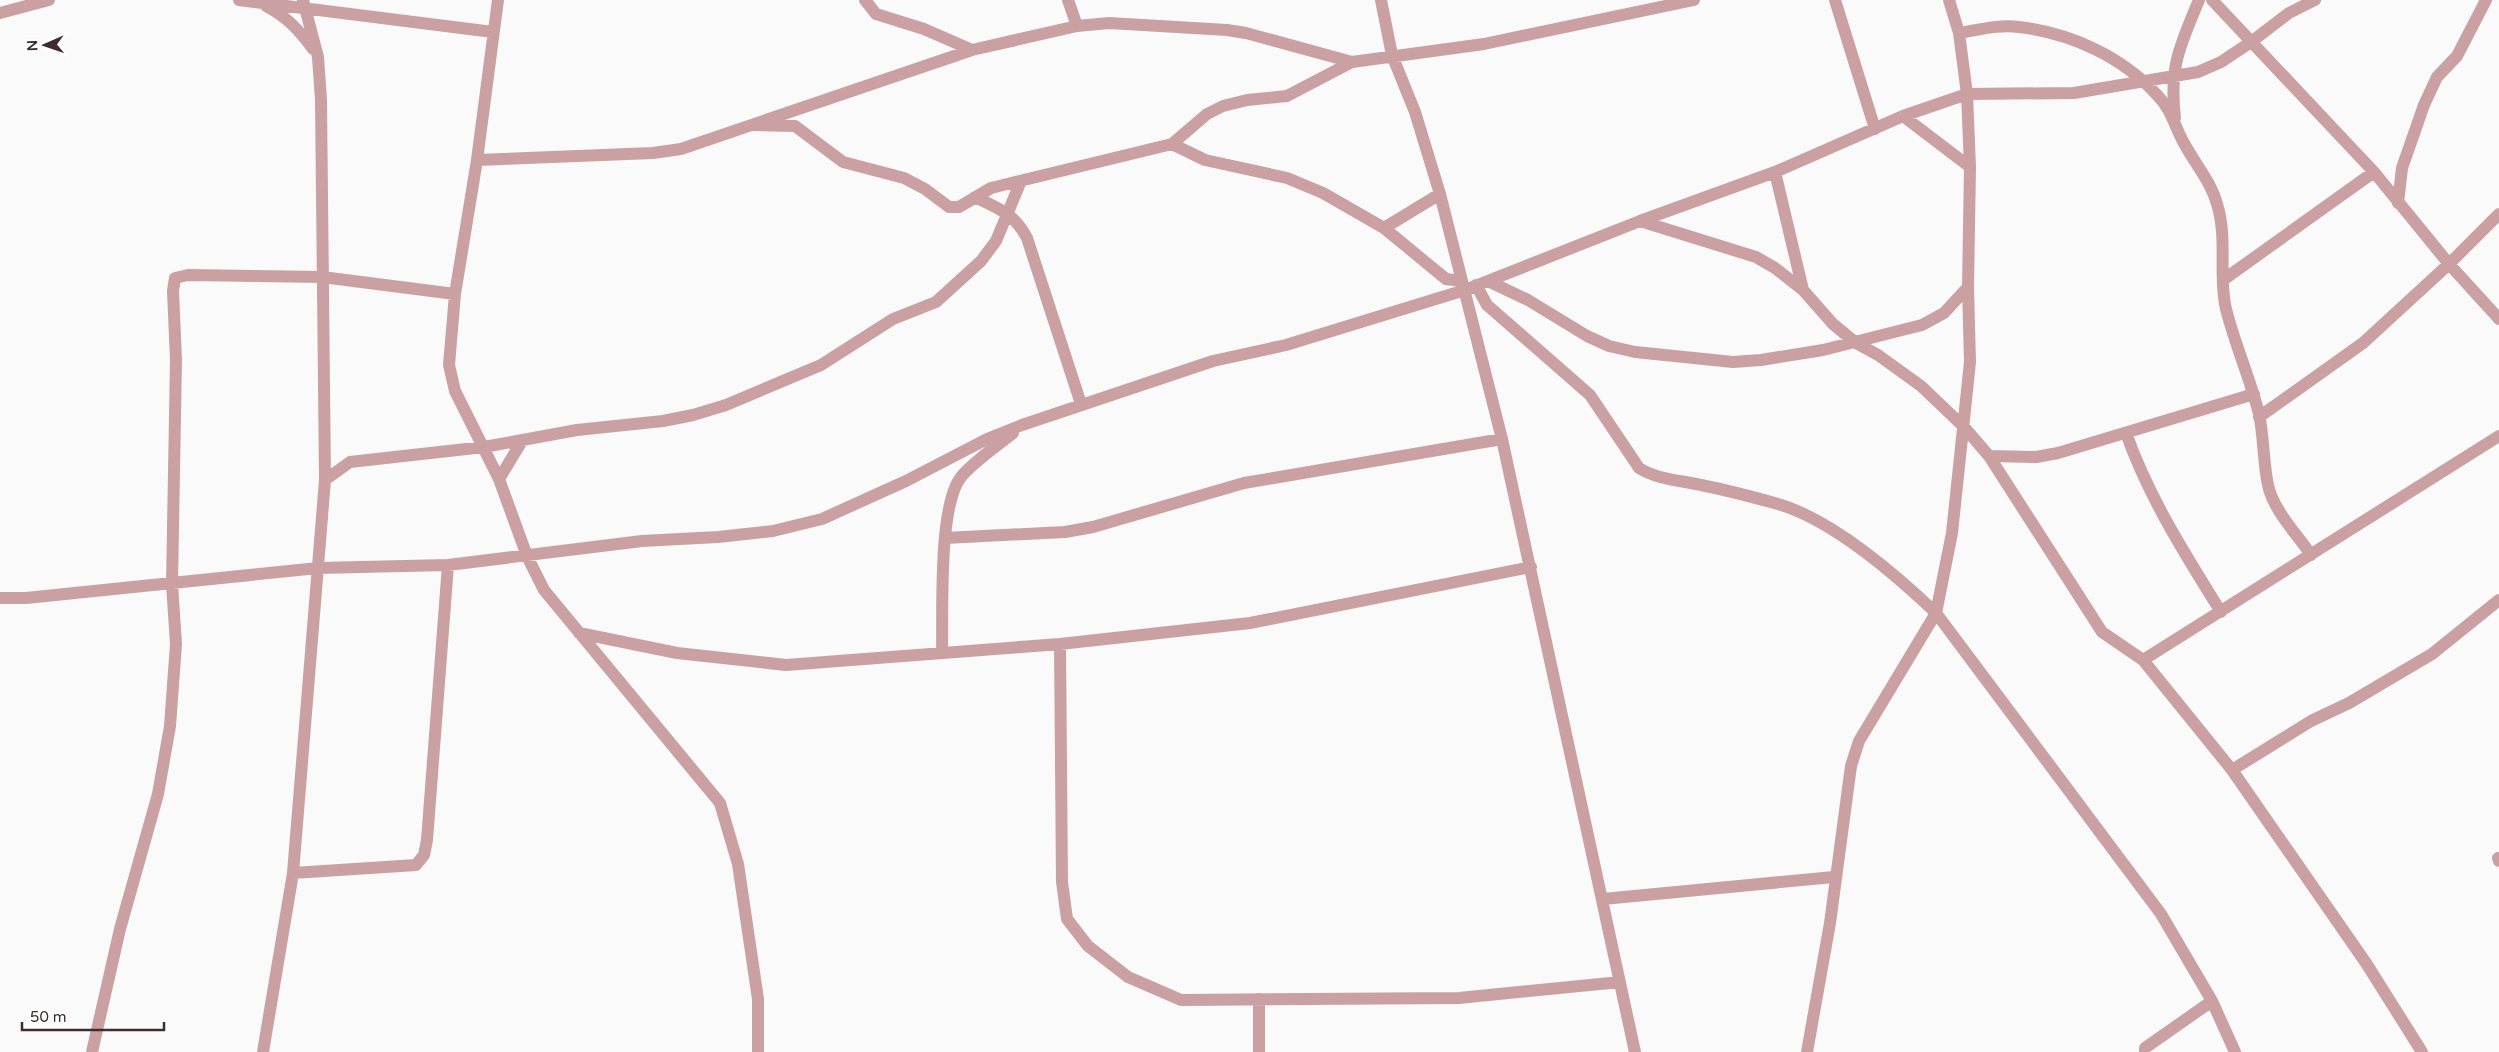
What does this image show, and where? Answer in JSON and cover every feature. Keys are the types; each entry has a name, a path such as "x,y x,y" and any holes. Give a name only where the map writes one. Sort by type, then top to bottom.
{"street":[{"path":"1,8 49,0"},
{"path":"239,0 304,4 493,32"},
{"path":"254,0 281,13 297,27 318,57"},
{"path":"498,0 477,160 455,294 449,365 451,378 455,391 500,479 527,556 544,590 720,803 738,864 758,999 758,1052"},
{"path":"865,0 876,14 924,29 972,50"},
{"path":"1068,0 1077,26"},
{"path":"1381,0 1392,55 1415,112 1440,194 1473,284 1502,439 1635,1052"},
{"path":"754,125 795,126 843,162 904,178 925,189 949,207 959,207 991,188 1172,144 1208,114 1223,106 1247,100 1287,96 1352,62 1392,55 1484,44 1694,0"},
{"path":"1835,0 1875,129"},
{"path":"1807,1052 1830,923 1834,877 1851,766 1858,741 1936,613 1952,533 1970,362 1968,287 1970,167 1966,94 1959,33 1949,0"},
{"path":"2175,120 2173,78 2176,57 2199,0"},
{"path":"2212,0 2374,172 2449,264 2499,319"},
{"path":"0,598 26,598 318,568 448,566 642,541 718,537 773,531 822,519 906,481 987,439 1022,425 1213,361 1286,346 1473,284 1775,172 1903,116 1966,94 2074,93 2173,78 2198,72 2220,62 2251,42 2289,13 2315,0"},
{"path":"2398,203 2402,168 2424,105 2438,77 2457,56 2486,0"},
{"path":"263,1052 293,873 325,480 318,57 304,4"},
{"path":"477,160 653,153 681,149 972,50 1077,26 1109,23 1246,32 1352,62"},
{"path":"1959,33 2018,26 2060,35 2097,49 2144,82 2159,96 2175,120 2184,145 2200,166 2217,204 2224,243 2223,280 2226,308 2254,394 2259,416 2268,485 2275,503 2311,555"},
{"path":"1903,116 1970,167"},
{"path":"1172,144 1205,160 1287,178 1322,192 1384,228 1446,279 1473,284 1528,300 1587,336 1609,346 1635,352 1733,362 1778,358 1856,343 1922,324 1944,313 1968,287"},
{"path":"1775,172 1803,290"},
{"path":"2223,280 2374,172"},
{"path":"325,480 350,462 484,447 577,430 663,421 693,415 726,405 821,365 893,320 936,302 981,261 996,242 1021,180"},
{"path":"1384,228 1440,194"},
{"path":"975,196 1008,213 1019,222 1027,238 1081,404"},
{"path":"2259,416 2363,343 2449,264 2499,214"},
{"path":"1640,221 1756,257 1803,290 1833,324 1856,343 1921,386 1964,428 1989,456 2097,626 2102,632 2143,660 2232,770 2366,963 2422,1052"},
{"path":"92,1052 120,929 158,794 167,745 176,644 172,584 176,360 173,291 175,278 188,275 322,276 455,294"},
{"path":"1473,284 1488,305 1568,373 1590,395 1639,468 1651,476 1702,485 1779,504 1804,514 1840,535 1907,585 1936,613 2161,914 2212,1001 2235,1052"},
{"path":"1989,456 2036,457 2126,433 2254,394"},
{"path":"942,653 945,538 951,496 961,477 1022,425"},
{"path":"2126,433 2140,472 2166,522 2220,612"},
{"path":"2143,660 2499,436"},
{"path":"945,538 1065,532 1093,527 1244,483 1502,439"},
{"path":"500,479 522,441"},
{"path":"293,873 416,865 424,855 427,840 448,566"},
{"path":"579,633 677,653 786,665 1060,644 1250,623 1531,567"},
{"path":"2232,770 2311,721 2349,703 2432,654 2499,600"},
{"path":"1060,644 1062,882 1067,919 1088,946 1128,977 1182,1000 1459,998 1620,982"},
{"path":"1603,899 1834,877"},
{"path":"1259,999 1260,1052"},
{"path":"2143,1051 2212,1001"}]}
